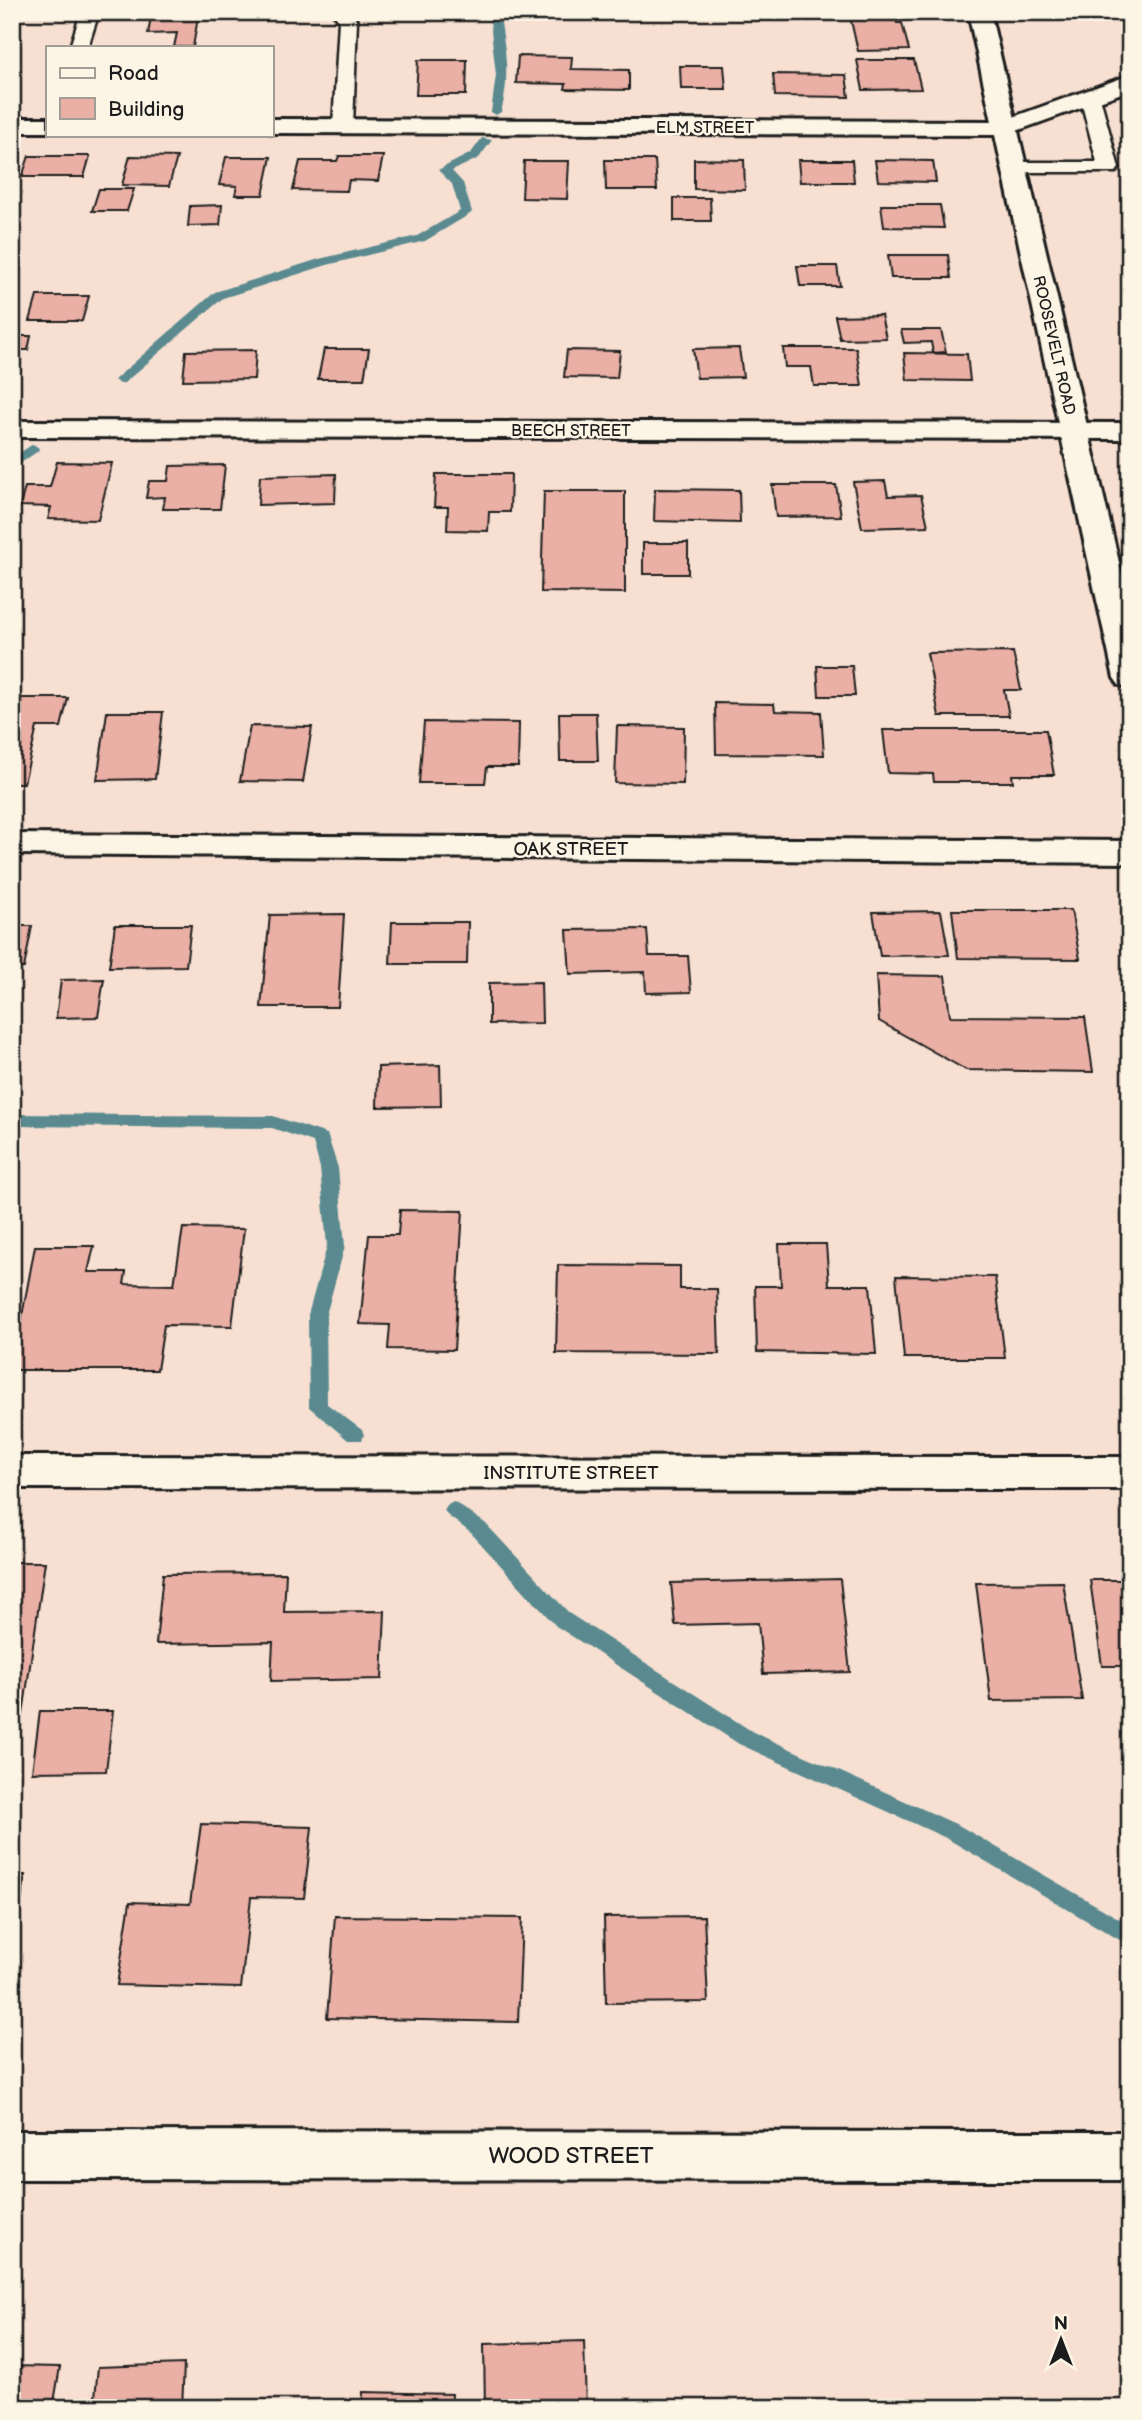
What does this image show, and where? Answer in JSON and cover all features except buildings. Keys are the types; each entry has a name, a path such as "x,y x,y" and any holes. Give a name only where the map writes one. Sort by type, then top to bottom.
{"street":[{"name":"ROOSEVELT ROAD","path":"979,12 1074,431 1121,602 1130,678"},
{"name":"ELM STREET","path":"273,125 1005,128 1130,82"},
{"path":"12,125 46,125"},
{"name":"BEECH STREET","path":"12,429 1130,431"},
{"name":"OAK STREET","path":"12,844 1130,852"},
{"name":"INSTITUTE STREET","path":"12,1472 1130,1473"},
{"name":"WOOD STREET","path":"12,2155 1130,2156"}],"lane":[{"path":"79,46 90,12"},
{"path":"341,12 348,20 343,126"},
{"path":"1014,168 1109,168 1090,97"}],"waterway":[{"path":"494,12 502,75 496,112"},
{"path":"120,380 219,295 323,262 421,239 466,212 457,183 444,170 475,155 486,140"},
{"path":"12,465 33,448"},
{"path":"12,1120 273,1122 321,1138 329,1168 336,1246 317,1315 318,1407 355,1435"},
{"path":"454,1510 478,1528 563,1620 746,1738 953,1832 1130,1936"}]}
